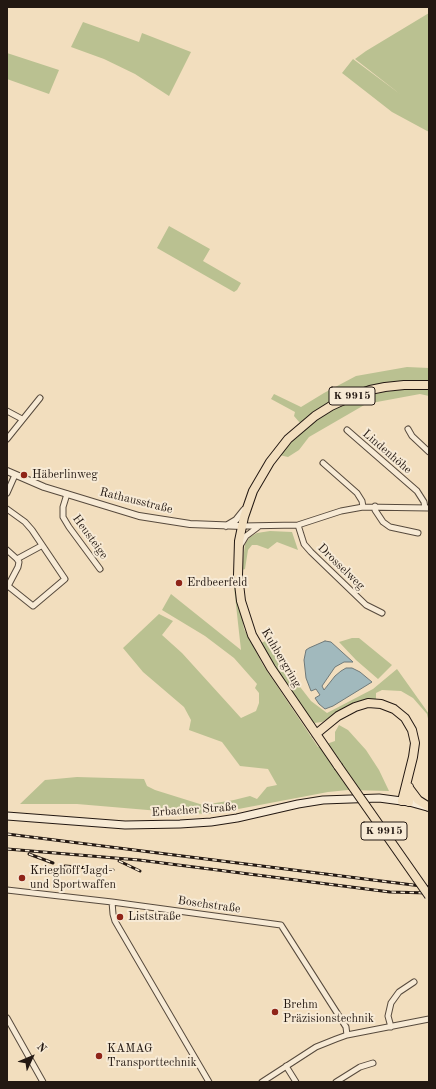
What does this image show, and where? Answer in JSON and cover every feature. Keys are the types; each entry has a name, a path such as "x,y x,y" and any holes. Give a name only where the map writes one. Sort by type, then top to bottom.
{"main road":[{"name":"Kuhbergring","path":"429,385 404,385 370,390 336,404 315,416 301,427 279,450 262,475 247,506 238,550 238,574 241,601 252,635 271,668 429,896"},
{"path":"316,734 342,714 355,707 368,703 382,704 394,709 404,718 412,730 415,743 405,802"},
{"path":"330,723 326,731 326,739 330,754"},
{"path":"405,802 409,788 408,778"},
{"path":"409,788 418,800 429,807"},
{"name":"Erbacher Straße","path":"7,816 125,825 180,824 211,822 237,818 298,804 323,800 365,798 405,802 429,807"}],"street":[{"path":"7,439 40,398"},
{"path":"7,411 22,419"},
{"name":"Lindenhöhe","path":"242,526 298,525 363,507 427,508 417,491 347,430"},
{"path":"408,430 412,436 429,452"},
{"path":"323,463 357,493 362,501 363,507"},
{"name":"Rathausstraße","path":"7,471 67,494 148,518 190,524 242,526"},
{"path":"7,493 15,475"},
{"name":"Heusteige","path":"67,494 63,507 63,517 100,569"},
{"path":"226,526 236,520 247,506"},
{"path":"375,506 375,510 383,522 390,528 418,533"},
{"path":"7,509 25,522 32,530 41,546 65,578 33,606 8,586 18,568 19,562 7,550"},
{"name":"Drosselweg","path":"298,525 304,544 311,552 366,605 382,613"},
{"path":"238,550 246,536 259,526"},
{"path":"17,559 41,546"},
{"name":"Boschstraße","path":"7,890 112,902 281,925 346,1027 348,1035"},
{"path":"112,902 113,914 116,921 209,1082"},
{"path":"391,1027 388,1016 391,1003 399,992 414,982"},
{"path":"7,1018 43,1082"},
{"path":"262,1082 288,1068 316,1048 348,1035 429,1019"},
{"path":"336,1082 360,1067 373,1063"},
{"path":"288,1068 296,1082"}],"green space":[{"path":"429,13 429,132 392,112 342,73 353,59 400,94 355,59"},
{"path":"83,22 139,42 142,33 191,52 169,96 135,74 104,59 71,47"},
{"path":"7,53 59,70 49,94 7,79"},
{"path":"169,226 210,249 203,261 241,283 237,290 234,292 157,248"},
{"path":"407,367 429,368 429,382 381,384 313,414 300,423 294,416 295,412 271,399 274,394 301,407 356,376"},
{"path":"417,388 429,389 429,396 420,394 366,404 309,437 299,450 288,457 279,455 297,436 335,407 352,400 384,392"},
{"path":"270,531 292,532 298,550 277,542 268,549 257,545 252,545 248,550 245,569 242,570 245,544 250,537 257,533"},
{"path":"234,587 237,587 244,629 263,665 318,747 335,741 335,732 339,725 348,730 366,750 379,770 389,791 348,790 328,792 212,814 77,804 20,804 45,780 77,777 144,779 147,786 155,790 203,805 250,796 257,799 267,787 277,785 268,769 240,766 222,742 189,730 191,720 184,707 143,672 123,648 159,614 173,621 162,635 182,653 241,718 256,711 259,703 259,693 255,688 257,684 234,658 205,636 162,610 171,594 241,650"},
{"path":"352,638 359,638 392,665 378,679 356,660 339,642"},
{"path":"268,640 287,670 311,701 327,713 373,689 397,669 429,714 429,723 427,714 413,698 401,691 382,690 376,693 376,699 355,702 322,722 314,723 279,676 261,643"}],"water":[{"path":"325,641 331,642 353,662 344,662 335,667 322,686 324,690 335,676 346,668 352,668 360,672 372,682 333,706 325,709 315,698 320,695 316,689 311,691 306,678 304,660 306,650"}],"railway":[{"path":"7,834 429,887"},
{"path":"7,849 139,860 390,892 429,893"},
{"path":"29,854 53,863"},
{"path":"119,861 140,871"},
{"path":"65,866 113,870"}],"place":[{"name":"Häberlinweg","path":"24,475"},
{"name":"Erdbeerfeld","path":"179,583"},
{"name":"Krieghoff Jagd- und Sportwaffen","path":"22,878"},
{"name":"Liststraße","path":"120,917"},
{"name":"Brehm Präzisionstechnik","path":"275,1012"},
{"name":"KAMAG Transporttechnik","path":"99,1056"}]}
